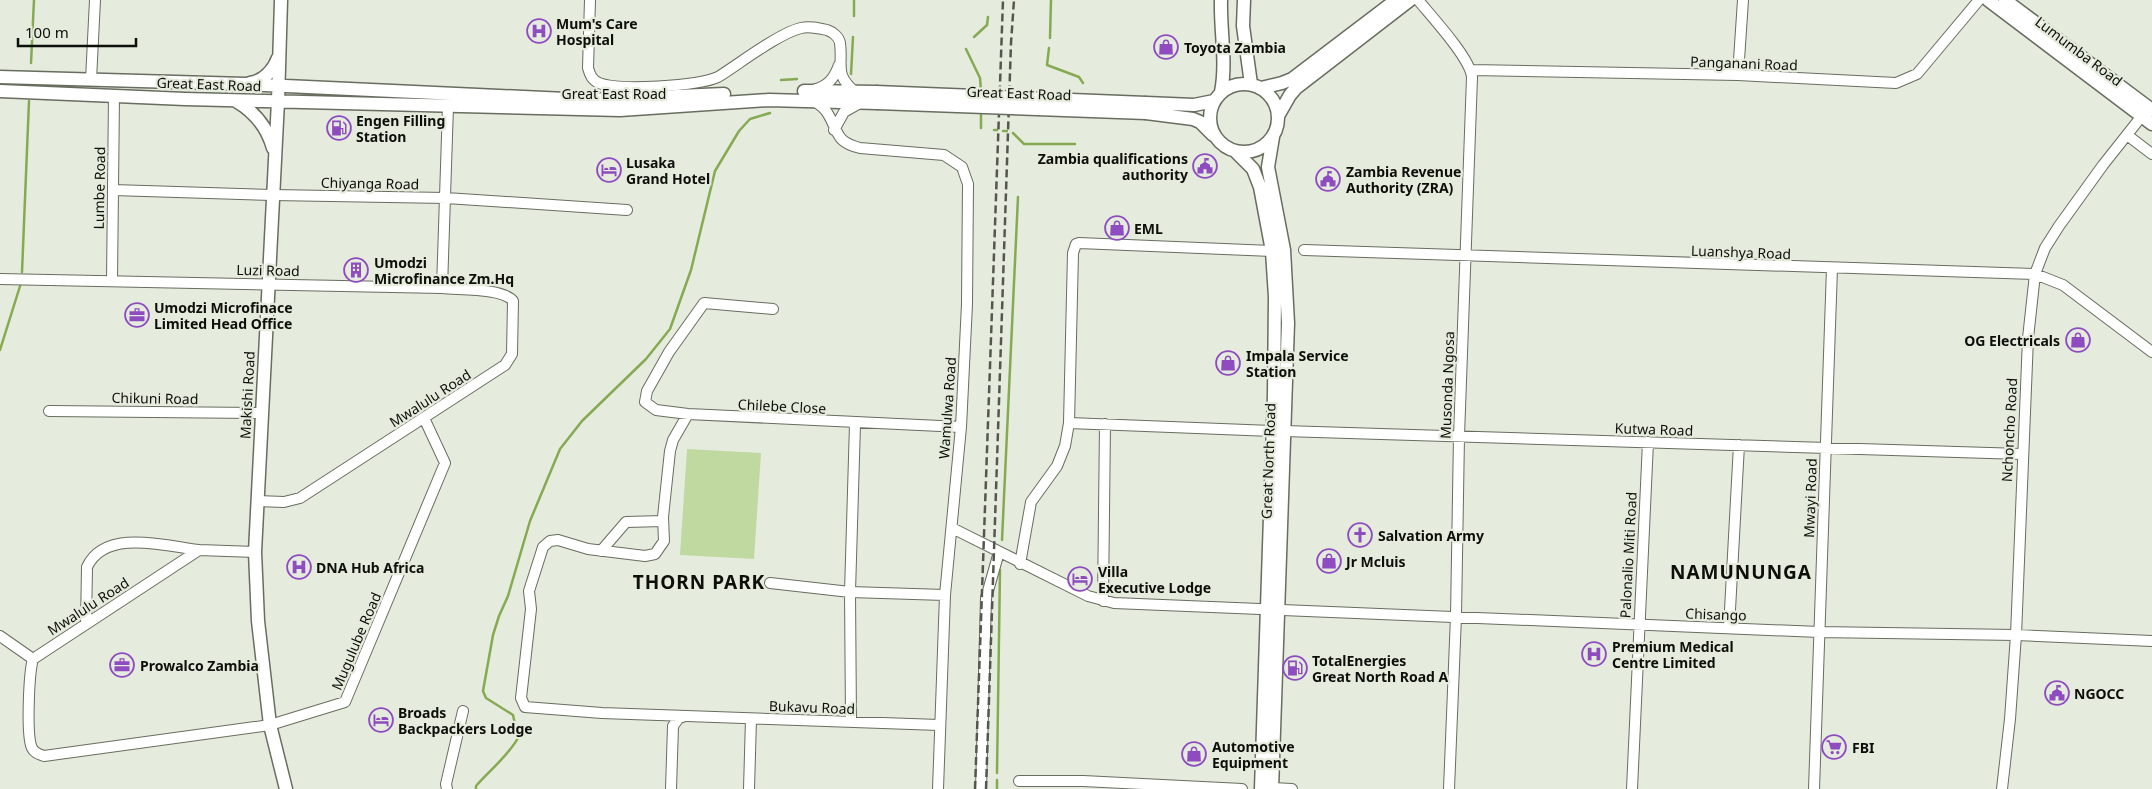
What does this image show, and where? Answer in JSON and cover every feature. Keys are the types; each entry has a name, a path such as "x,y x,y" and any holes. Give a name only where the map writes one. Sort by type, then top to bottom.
{"main road":[{"name":"Makishi Road","path":"281,0 270,284 261,413 255,552 258,621 270,724 286,789"},
{"path":"1220,0 1220,28 1224,68 1217,96 1210,111 1209,122 1212,132 1218,141 1236,152 1246,153 1266,145 1273,137 1278,116 1290,94 1296,88 1410,0"},
{"path":"1244,0 1243,26 1256,86 1270,95 1276,105 1278,116"},
{"path":"1217,96 1235,84 1256,86 1282,83 1292,79 1396,0"},
{"name":"Lumumba Road","path":"1988,0 2149,114"},
{"name":"Lumumba Road","path":"2005,0 2149,114"},
{"path":"245,84 264,78 271,71 279,53"},
{"name":"Great East Road","path":"0,77 245,84 587,100 811,95 1146,108 1194,105 1217,96"},
{"name":"Great East Road","path":"0,91 235,100 620,110 673,108 811,95"},
{"path":"235,100 246,107 264,126 273,150 274,163"},
{"name":"Great East Road","path":"1146,108 1197,120 1218,141"},
{"name":"Great North Road","path":"1272,789 1274,740 1273,610 1278,431 1288,292 1284,250 1268,167 1273,137"},
{"name":"Great North Road","path":"1236,152 1252,169 1260,187 1272,251 1278,431"},
{"name":"Great North Road","path":"1261,789 1273,610"}],"street":[{"path":"91,80 95,0"},
{"path":"590,0 588,68 590,77 604,84 670,86 708,82 787,33 802,28 817,28 831,32 840,43 839,64 842,79 858,97 844,112 834,130"},
{"path":"1418,0 1472,70"},
{"path":"1738,75 1743,0"},
{"name":"Panganani Road","path":"1472,70 1738,75 1896,83 1917,74 1978,0"},
{"path":"811,95 834,78 839,64"},
{"name":"Musonda Ngosa","path":"1449,789 1472,70"},
{"name":"Wamulwa Road","path":"811,95 828,112 834,130 844,142 853,146 944,155 962,167 968,184 967,304 961,428 945,595 938,789"},
{"name":"Lumbe Road","path":"112,281 114,96"},
{"path":"442,288 448,106"},
{"name":"Nchoncho Road","path":"2002,789 2010,719 2016,635 2022,454 2028,338 2034,274 2045,248 2059,226 2126,135 2149,114"},
{"path":"2126,135 2152,154"},
{"name":"Chiyanga Road","path":"113,190 446,198 627,210"},
{"path":"1020,564 1031,502 1057,466 1065,446 1069,422 1073,253 1076,244 1080,242 1272,251"},
{"name":"Luanshya Road","path":"1304,250 1466,257 2034,274 2063,285 2152,352"},
{"name":"Mwayi Road","path":"1814,789 1832,268"},
{"name":"Luzi Road","path":"0,279 442,288 501,293 513,301"},
{"name":"Mwalulu Road","path":"257,501 284,502 300,498 508,362 512,354 513,301"},
{"name":"Chilebe Close","path":"773,309 704,302 662,365 647,391 645,402 656,410 688,414 961,428"},
{"name":"Chikuni Road","path":"49,411 261,413"},
{"path":"601,551 645,556 654,554 664,541 663,521 671,445 688,414"},
{"name":"Mugulube Road","path":"33,659 29,674 30,742 36,753 44,756 270,724 343,704 445,463 424,418"},
{"name":"Kutwa Road","path":"1069,422 1278,431 2022,454"},
{"path":"851,722 850,592 855,424"},
{"path":"1103,601 1105,424"},
{"name":"Palonalio Miti Road","path":"1632,789 1638,624 1648,442"},
{"path":"1728,628 1739,445"},
{"path":"601,551 626,522 663,521"},
{"name":"Chisango","path":"952,528 1020,564 1088,596 1103,601 1273,610 1819,632 2016,635 2152,641"},
{"name":"Bukavu Road","path":"601,551 583,548 558,540 550,541 543,547 528,592 531,609 521,698 525,707 602,713 939,725"},
{"path":"86,624 87,567 89,562 102,551 116,545 133,542 199,550 255,552"},
{"name":"Mwalulu Road","path":"33,659 199,550"},
{"path":"981,789 986,598 999,552"},
{"path":"770,583 850,592 945,595"},
{"path":"0,636 33,659"},
{"path":"447,789 446,784 464,711"},
{"path":"671,789 673,726 679,718 686,716"},
{"path":"749,789 751,719"},
{"path":"1261,789 1266,782 1268,754 1274,740"},
{"path":"1019,781 1084,781 1242,789"},
{"path":"1272,789 1292,789"}],"green space":[{"path":"687,449 761,453 754,559 680,555"}],"waterway":[{"path":"31,63 34,0"},
{"path":"854,0 854,16"},
{"path":"1050,38 1051,0"},
{"path":"974,37 987,25 988,17"},
{"path":"851,74 853,37"},
{"path":"1049,48 1047,65 1079,77 1083,83"},
{"path":"966,49 980,78 981,91"},
{"path":"781,80 797,79"},
{"path":"22,272 29,101"},
{"path":"981,112 981,128"},
{"path":"476,789 476,786 504,757 518,738 513,715 486,698 483,691 493,635 499,616 508,596 530,521 560,449 582,421 646,359 670,329 691,270 715,171 739,131 750,119 770,113"},
{"path":"1013,133 1024,144 1075,144"},
{"path":"1002,540 1018,197"},
{"path":"0,350 21,283"},
{"path":"997,773 1000,570"},
{"path":"997,780 997,789"}],"railway":[{"path":"975,789 1003,0"},
{"path":"986,789 1014,0"}],"place":[{"name":"Mum's Care Hospital","path":"539,31"},
{"name":"Toyota Zambia","path":"1166,47"},
{"name":"Engen Filling Station","path":"339,128"},
{"name":"Zambia qualifications authority","path":"1205,166"},
{"name":"Lusaka Grand Hotel","path":"609,170"},
{"name":"Zambia Revenue Authority (ZRA)","path":"1328,179"},
{"name":"EML","path":"1117,228"},
{"name":"Umodzi Microfinance Zm.Hq","path":"356,270"},
{"name":"Umodzi Microfinace Limited Head Office","path":"137,315"},
{"name":"OG Electricals","path":"2078,340"},
{"name":"Impala Service Station","path":"1228,363"},
{"name":"Salvation Army","path":"1360,535"},
{"name":"Jr Mcluis","path":"1329,561"},
{"name":"DNA Hub Africa","path":"299,567"},
{"name":"Villa Executive Lodge","path":"1080,579"},
{"name":"Premium Medical Centre Limited","path":"1594,654"},
{"name":"Prowalco Zambia","path":"122,665"},
{"name":"TotalEnergies Great North Road A","path":"1295,668"},
{"name":"NGOCC","path":"2057,693"},
{"name":"Broads Backpackers Lodge","path":"381,720"},
{"name":"FBI","path":"1834,747"},
{"name":"Automotive Equipment","path":"1194,754"}],"district":[{"name":"NAMUNUNGA","path":"1741,572"},
{"name":"THORN PARK","path":"699,582"}]}
